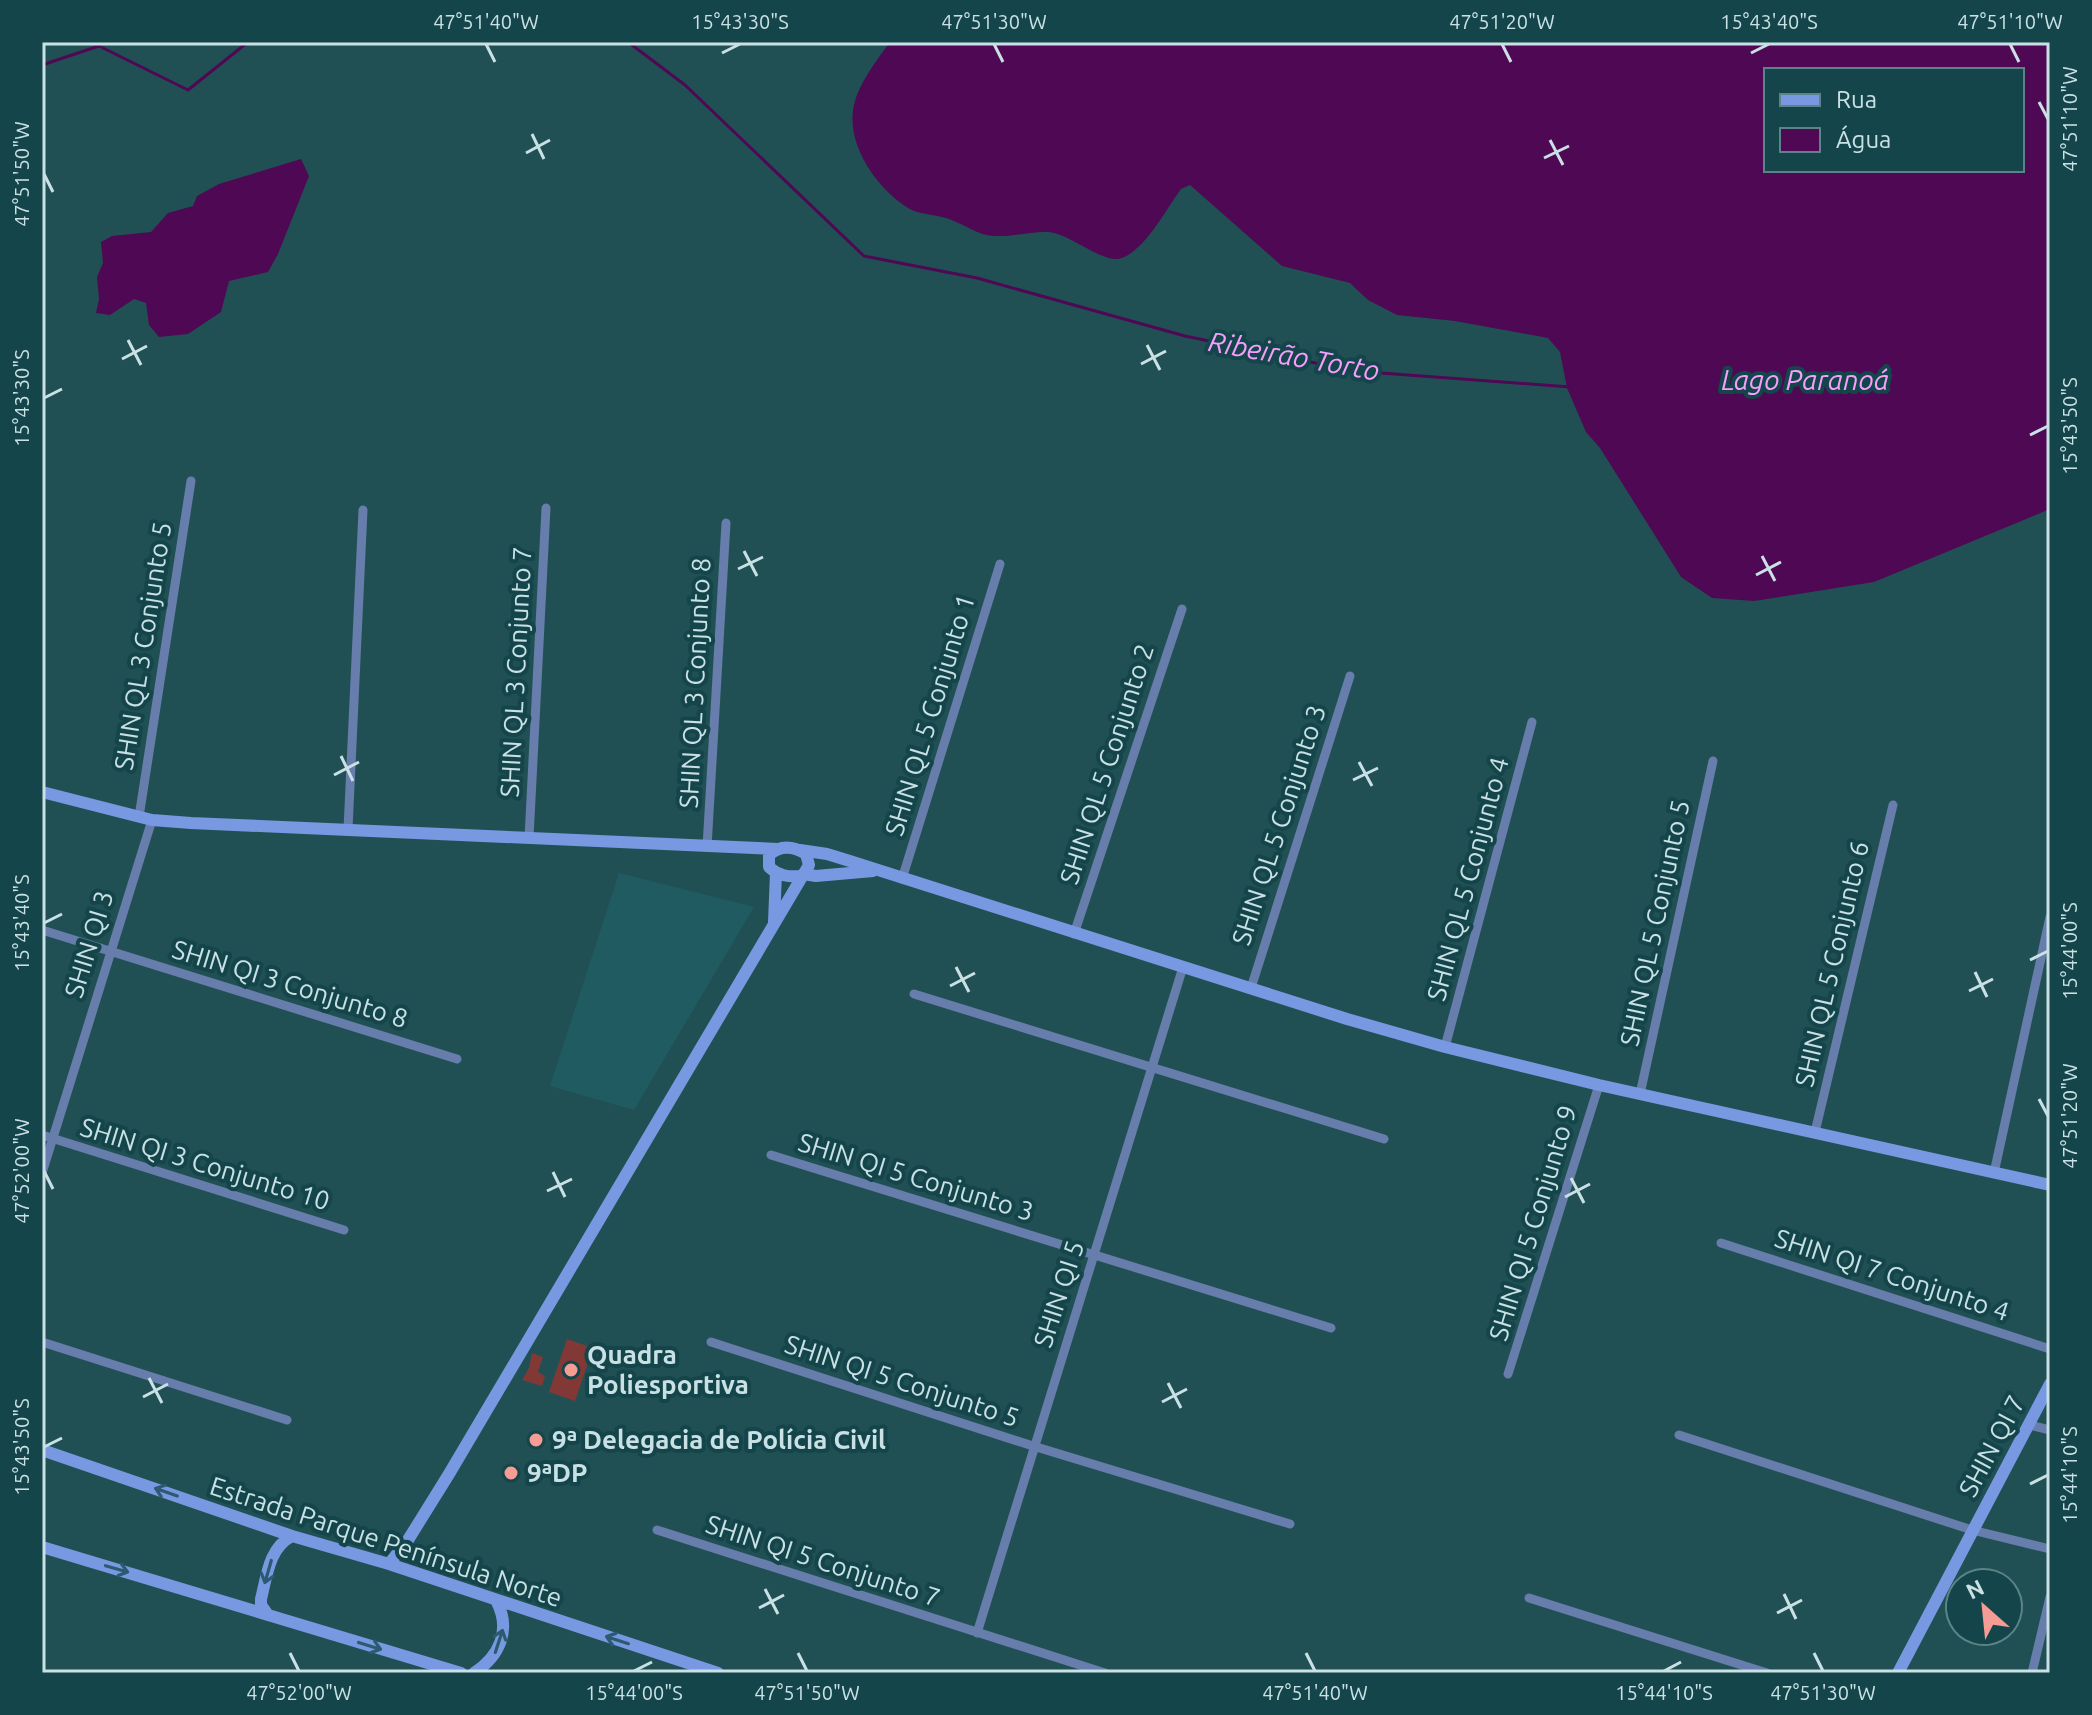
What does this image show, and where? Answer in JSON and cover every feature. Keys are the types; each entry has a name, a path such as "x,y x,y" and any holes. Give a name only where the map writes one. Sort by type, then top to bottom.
{"street":[{"name":"SHIN QL 3 Conjunto 5","path":"145,819 191,481"},
{"name":"SHIN QL 3 Conjunto 7","path":"529,838 546,508"},
{"path":"348,829 363,510"},
{"name":"SHIN QL 3 Conjunto 8","path":"707,847 726,523"},
{"name":"SHIN QL 5 Conjunto 1","path":"902,879 1000,564"},
{"name":"SHIN QL 5 Conjunto 2","path":"1074,934 1182,609"},
{"name":"SHIN QL 5 Conjunto 3","path":"1251,988 1350,676"},
{"name":"SHIN QL 5 Conjunto 4","path":"1445,1047 1532,722"},
{"name":"SHIN QL 5 Conjunto 5","path":"1640,1094 1713,761"},
{"path":"42,792 145,819 800,850 827,854 1074,934 1445,1047 1599,1085 2050,1185"},
{"name":"SHIN QL 5 Conjunto 6","path":"1815,1132 1893,805"},
{"name":"SHIN QI 3","path":"42,1173 110,951 145,819"},
{"path":"723,848 768,861 776,873 783,876 876,871"},
{"path":"768,861 769,855 778,849"},
{"path":"389,1564 408,1540 774,922 793,896 802,875 807,871 809,859 800,850"},
{"path":"774,922 776,873"},
{"path":"1994,1173 2050,917"},
{"name":"SHIN QI 3 Conjunto 8","path":"42,930 457,1059"},
{"name":"SHIN QI 5","path":"977,1633 1183,967"},
{"path":"914,994 1384,1139"},
{"name":"SHIN QI 5 Conjunto 9","path":"1508,1374 1599,1085"},
{"name":"SHIN QI 3 Conjunto 10","path":"42,1135 344,1230"},
{"name":"SHIN QI 5 Conjunto 3","path":"771,1155 1331,1328"},
{"name":"SHIN QI 7 Conjunto 4","path":"1721,1243 2050,1349"},
{"path":"42,1342 287,1420"},
{"name":"SHIN QI 5 Conjunto 5","path":"711,1342 1033,1446 1290,1524"},
{"name":"SHIN QI 7","path":"1898,1673 2050,1384"},
{"path":"2029,1425 2050,1430"},
{"path":"1679,1435 1972,1530"},
{"name":"Estrada Parque Península Norte","path":"42,1450 292,1536 389,1564 718,1673"},
{"name":"SHIN QI 5 Conjunto 7","path":"657,1530 1105,1673"},
{"name":"SHIN QI 7","path":"1972,1530 2050,1549"},
{"path":"268,1615 261,1605 261,1599 274,1551 292,1536"},
{"path":"403,1569 408,1540"},
{"path":"42,1547 461,1673"},
{"path":"2032,1673 2050,1597"},
{"path":"1529,1598 1767,1673"},
{"path":"474,1673 492,1659 500,1642 504,1618 497,1602"}],"shaded area":[{"path":"619,873 754,907 634,1110 550,1086"},
{"name":"Quadra Poliesportiva","path":"567,1339 593,1348 575,1401 549,1392"},
{"path":"532,1353 543,1357 538,1372 545,1376 542,1386 522,1380"}],"water":[{"name":"Lago Paranoá","path":"890,42 2050,42 2050,509 1874,582 1754,601 1712,598 1681,577 1600,448 1586,432 1567,388 1560,352 1548,338 1455,321 1397,315 1368,300 1350,283 1282,266 1190,185 1181,189 1139,247 1131,254 1115,259 1058,234 988,235 949,219 912,210 896,200 875,177 854,135 854,105 869,72"},
{"path":"301,159 309,176 278,254 268,272 229,281 221,312 188,334 159,337 149,325 146,303 134,299 110,315 96,313 99,299 97,277 103,263 101,242 112,236 151,232 168,213 193,206 197,196 219,184"}],"waterway":[{"name":"Ribeirão Torto","path":"42,65 99,46 188,90 248,42"},
{"name":"Ribeirão Torto","path":"628,42 685,85 864,256 977,278 1185,336 1354,371 1570,387"}],"place":[{"name":"Quadra Poliesportiva","path":"571,1370"},
{"name":"9ª Delegacia de Polícia Civil","path":"536,1440"},
{"name":"9ªDP","path":"511,1473"}]}
